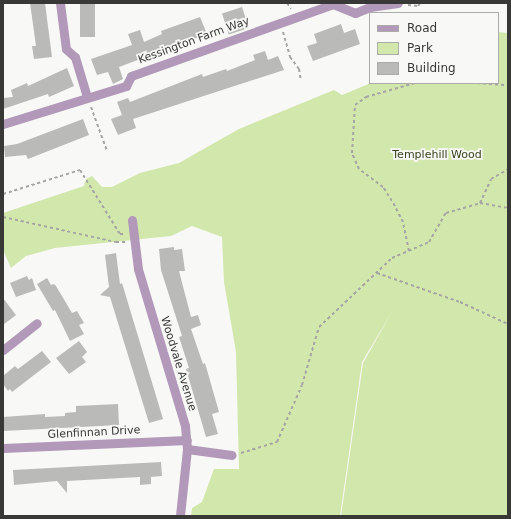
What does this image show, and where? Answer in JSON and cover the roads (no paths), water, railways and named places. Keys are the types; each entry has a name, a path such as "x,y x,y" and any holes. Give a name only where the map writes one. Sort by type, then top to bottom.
{"street":[{"path":"60,3 66,49 75,57 87,97"},
{"name":"Kessington Farm Way","path":"3,124 126,86 131,76 333,4 355,13 370,6 398,3"},
{"name":"Woodvale Avenue","path":"132,220 138,269 149,311 185,426 187,445 180,516"},
{"path":"3,350 37,323"},
{"name":"Glenfinnan Drive","path":"3,448 187,445 232,455"}],"park label":[{"name":"Templehill Wood","path":"437,155"}]}
